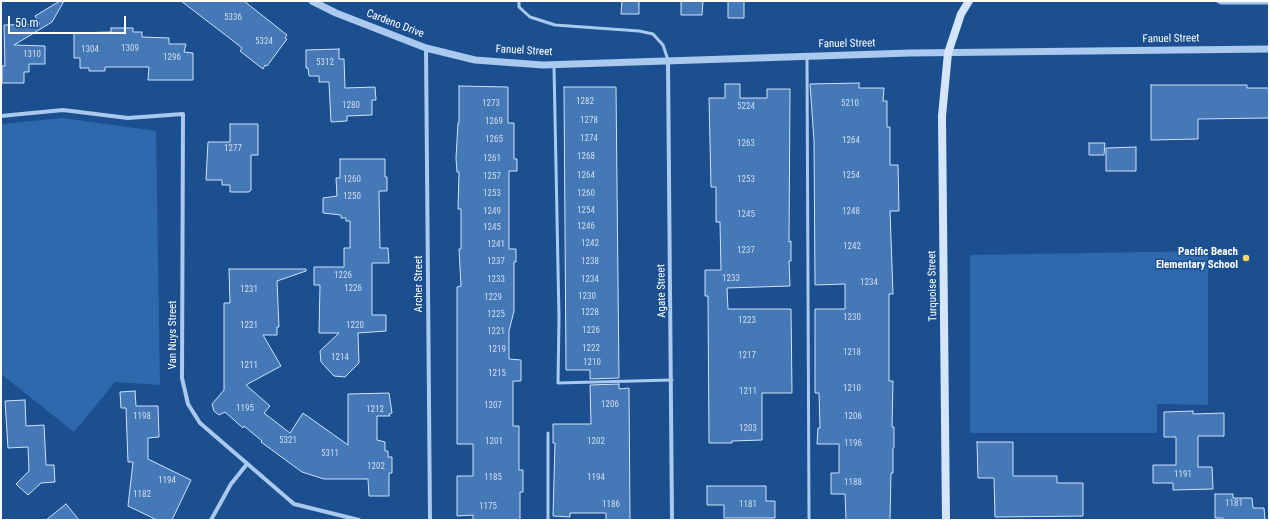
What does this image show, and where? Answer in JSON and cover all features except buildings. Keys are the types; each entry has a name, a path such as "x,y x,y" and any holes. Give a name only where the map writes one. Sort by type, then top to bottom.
{"main road":[{"name":"Turquoise Street","path":"946,520 942,116 948,53 961,14 969,1"}],"street":[{"name":"Cardeno Drive","path":"312,1 336,13 426,48"},
{"name":"Fanuel Street","path":"426,48 475,60 554,64 948,53 1269,49"},
{"name":"Archer Street","path":"426,48 430,520"},
{"name":"Agate Street","path":"668,62 672,380 672,520"},
{"name":"Van Nuys Street","path":"1,116 63,110 128,118 183,114 182,378 188,404 200,423 294,504 359,520"},
{"path":"211,520 231,484 247,464"}],"lane":[{"path":"519,1 520,7 530,17 555,25 639,31 653,34 664,45 668,62"},
{"path":"1217,1 1221,3 1269,3"},
{"path":"807,56 809,520"},
{"path":"554,64 560,318 558,383 672,380"},
{"path":"548,432 548,520"}],"shaded area":[{"path":"63,118 156,131 160,385 115,382 74,432 1,374 1,124"},
{"path":"1208,251 1208,405 1157,404 1157,433 970,433 970,255"}],"place":[{"name":"Pacific Beach Elementary School","path":"1246,258"}]}
